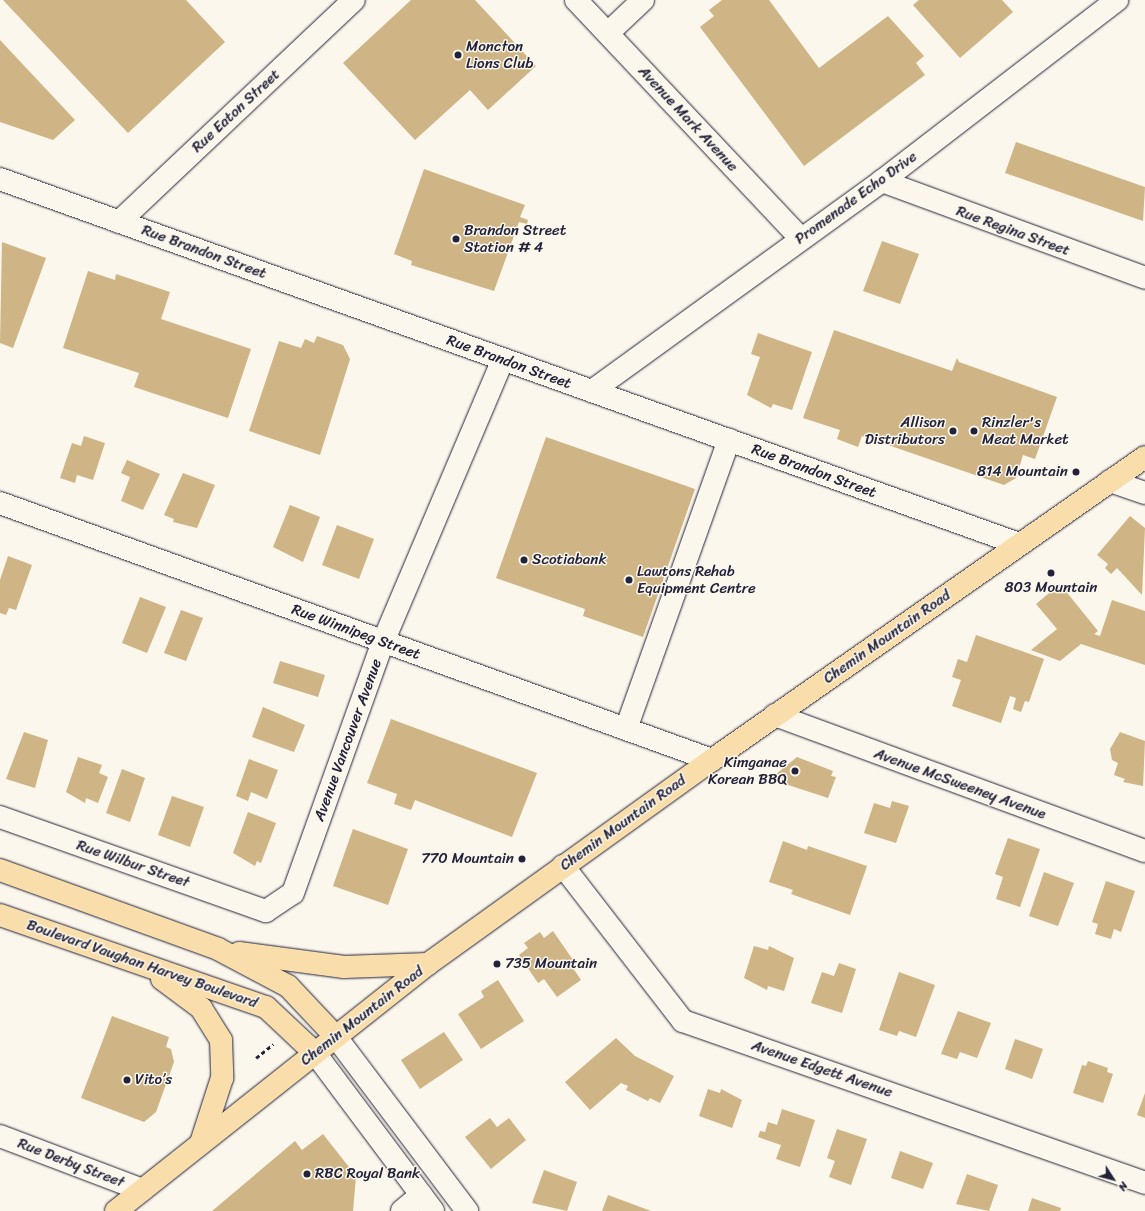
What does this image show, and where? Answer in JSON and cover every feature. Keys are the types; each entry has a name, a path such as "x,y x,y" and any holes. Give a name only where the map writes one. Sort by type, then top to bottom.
{"main road":[{"name":"Chemin Mountain Road","path":"116,1211 428,964 775,715 1145,457"},
{"name":"Boulevard Vaughan Harvey Boulevard","path":"0,870 218,949 288,986 336,1037"},
{"name":"Boulevard Vaughan Harvey Boulevard","path":"0,915 146,968 266,1007 315,1053"},
{"path":"218,949 296,963 344,967 428,964"},
{"path":"146,968 201,1008 221,1040 222,1078 201,1143"}],"street":[{"name":"Rue Eaton Street","path":"119,222 354,0"},
{"name":"Avenue Mark Avenue","path":"576,0 800,238"},
{"path":"608,33 643,0"},
{"name":"Promenade Echo Drive","path":"592,391 800,238 882,182 1117,0"},
{"name":"Rue Brandon Street","path":"0,179 1019,544"},
{"name":"Rue Regina Street","path":"882,182 1145,278"},
{"name":"Avenue Vancouver Avenue","path":"266,911 293,893 383,642 503,359"},
{"path":"626,729 729,440"},
{"path":"1110,481 1145,493"},
{"name":"Rue Winnipeg Street","path":"0,503 712,760"},
{"name":"Avenue McSweeney Avenue","path":"775,715 1145,851"},
{"name":"Rue Wilbur Street","path":"0,817 266,911"},
{"name":"Avenue Edgett Avenue","path":"563,866 683,1021 1145,1183"},
{"path":"336,1037 467,1211"},
{"path":"315,1053 427,1203 402,1211"},
{"name":"Rue Derby Street","path":"0,1136 142,1190"}],"path":[{"path":"256,1058 275,1042"}],"building":[{"path":"3,0 186,0 225,42 128,133"},
{"path":"411,0 475,0 536,66 488,110 470,90 415,140 343,63"},
{"path":"722,0 769,0 819,68 888,16 924,56 916,63 925,75 804,166 700,27 714,16 709,10"},
{"path":"919,0 1002,0 1013,12 960,58 913,5"},
{"path":"0,40 75,120 53,140 0,122"},
{"path":"1016,142 1145,187 1143,221 1005,173"},
{"name":"Brandon Street Station # 4","path":"424,169 525,205 520,217 528,220 527,224 519,222 494,291 411,265 412,261 394,254"},
{"path":"882,241 919,254 900,304 863,291"},
{"path":"2,242 46,258 13,348 0,343"},
{"path":"88,271 115,280 116,274 170,292 161,319 251,349 228,418 134,387 139,373 63,348"},
{"path":"834,330 952,371 957,358 959,362 1057,397 1035,459 1023,455 1016,478 1004,485 862,436 858,447 837,439 840,430 803,418"},
{"path":"758,333 812,352 792,410 773,404 771,408 747,395 760,357 751,354"},
{"path":"317,336 343,345 350,359 320,455 249,431 279,341 301,348 305,339 314,343"},
{"path":"84,436 105,443 93,480 77,475 75,483 60,478 72,443 81,446"},
{"path":"546,437 695,489 643,637 583,616 585,609 496,578"},
{"path":"127,460 160,474 143,510 121,501 130,477 121,473"},
{"path":"183,473 215,485 197,528 173,522 174,519 164,515"},
{"path":"290,505 320,517 303,562 273,547"},
{"path":"1130,516 1145,528 1142,595 1117,568 1111,574 1105,568 1108,564 1097,555"},
{"path":"337,525 374,539 359,579 322,565"},
{"path":"8,556 32,565 16,610 9,608 6,615 0,613 0,580"},
{"path":"1060,584 1098,631 1094,634 1100,636 1112,600 1145,611 1145,665 1081,644 1060,661 1031,650 1057,629 1036,604"},
{"path":"140,597 166,607 147,653 122,643"},
{"path":"181,610 203,618 186,661 164,653"},
{"path":"976,635 1044,659 1029,702 1025,701 1021,712 1013,709 1016,698 1010,696 1001,723 952,706 961,680 952,677 958,659 967,662"},
{"path":"280,661 325,675 318,697 273,683"},
{"path":"263,707 305,725 294,752 252,737"},
{"path":"391,719 537,773 512,837 415,800 411,810 394,804 397,794 367,783"},
{"path":"24,732 48,740 35,788 6,779"},
{"path":"1120,732 1145,741 1143,786 1123,782 1125,779 1114,775 1118,763 1112,760 1110,749"},
{"path":"78,757 102,765 99,773 108,777 98,803 86,798 85,803 66,792"},
{"path":"797,757 833,771 831,776 836,777 828,798 770,779"},
{"path":"249,759 278,770 267,799 251,792 248,801 236,796"},
{"path":"122,769 145,778 130,822 106,813"},
{"path":"172,796 204,807 190,847 158,835"},
{"path":"892,801 909,806 896,843 864,833 874,803 890,808"},
{"path":"248,812 276,823 261,863 257,861 255,866 233,853"},
{"path":"353,829 408,849 388,905 333,886"},
{"path":"1008,838 1040,849 1020,907 996,899 1003,877 995,874"},
{"path":"783,841 807,850 808,846 867,866 850,915 791,894 793,890 769,882"},
{"path":"1044,872 1074,883 1058,926 1029,916"},
{"path":"1106,881 1135,891 1121,932 1114,929 1111,939 1095,934 1098,924 1092,922"},
{"path":"553,931 573,960 569,962 581,980 557,997 544,979 538,983 519,955 528,948 524,943 540,932 544,938"},
{"path":"754,946 768,950 769,946 794,958 784,991 768,986 767,990 744,978"},
{"path":"839,963 856,969 842,1013 811,1003 822,972 834,976"},
{"path":"899,972 935,985 916,1037 899,1031 897,1036 879,1030"},
{"path":"498,980 524,1021 481,1049 458,1014 484,997 481,991"},
{"path":"958,1011 991,1023 977,1058 960,1052 957,1059 941,1054"},
{"name":"Vito’s","path":"112,1016 169,1037 166,1047 171,1049 174,1062 156,1112 144,1122 81,1098"},
{"path":"444,1032 463,1060 420,1089 401,1060"},
{"path":"616,1038 635,1056 674,1076 660,1103 650,1098 648,1101 626,1090 628,1086 621,1083 590,1110 565,1082"},
{"path":"1015,1039 1043,1049 1032,1079 1005,1069"},
{"path":"1088,1061 1108,1068 1107,1072 1113,1074 1103,1103 1073,1093 1082,1065 1086,1066"},
{"path":"708,1089 720,1093 721,1089 742,1100 732,1128 699,1116"},
{"path":"1145,1093 1145,1118 1137,1115"},
{"path":"782,1109 815,1120 800,1167 776,1159 781,1145 758,1137 760,1131 765,1132 768,1122 777,1125"},
{"path":"490,1118 497,1127 509,1118 526,1140 491,1169 465,1137"},
{"path":"837,1129 867,1139 851,1185 829,1177 835,1161 827,1158"},
{"name":"RBC Royal Bank","path":"323,1134 356,1176 353,1211 212,1211 295,1141 302,1150"},
{"path":"900,1151 933,1163 923,1189 891,1178"},
{"path":"544,1170 577,1182 567,1211 532,1203"},
{"path":"967,1174 998,1185 989,1211 956,1204"},
{"path":"608,1195 651,1211 602,1211"},
{"path":"1032,1198 1061,1208 1060,1211 1028,1211"}],"place":[{"name":"Moncton Lions Club","path":"458,55"},
{"name":"Brandon Street Station # 4","path":"456,239"},
{"name":"Allison Distributors","path":"953,431"},
{"name":"Rinzler's Meat Market","path":"974,431"},
{"name":"814 Mountain","path":"1076,472"},
{"name":"Scotiabank","path":"524,560"},
{"name":"803 Mountain","path":"1051,573"},
{"name":"Lawtons Rehab Equipment Centre","path":"629,580"},
{"name":"Kimganae Korean BBQ","path":"795,771"},
{"name":"770 Mountain","path":"522,859"},
{"name":"735 Mountain","path":"497,964"},
{"name":"Vito’s","path":"127,1080"},
{"name":"RBC Royal Bank","path":"307,1174"}]}
